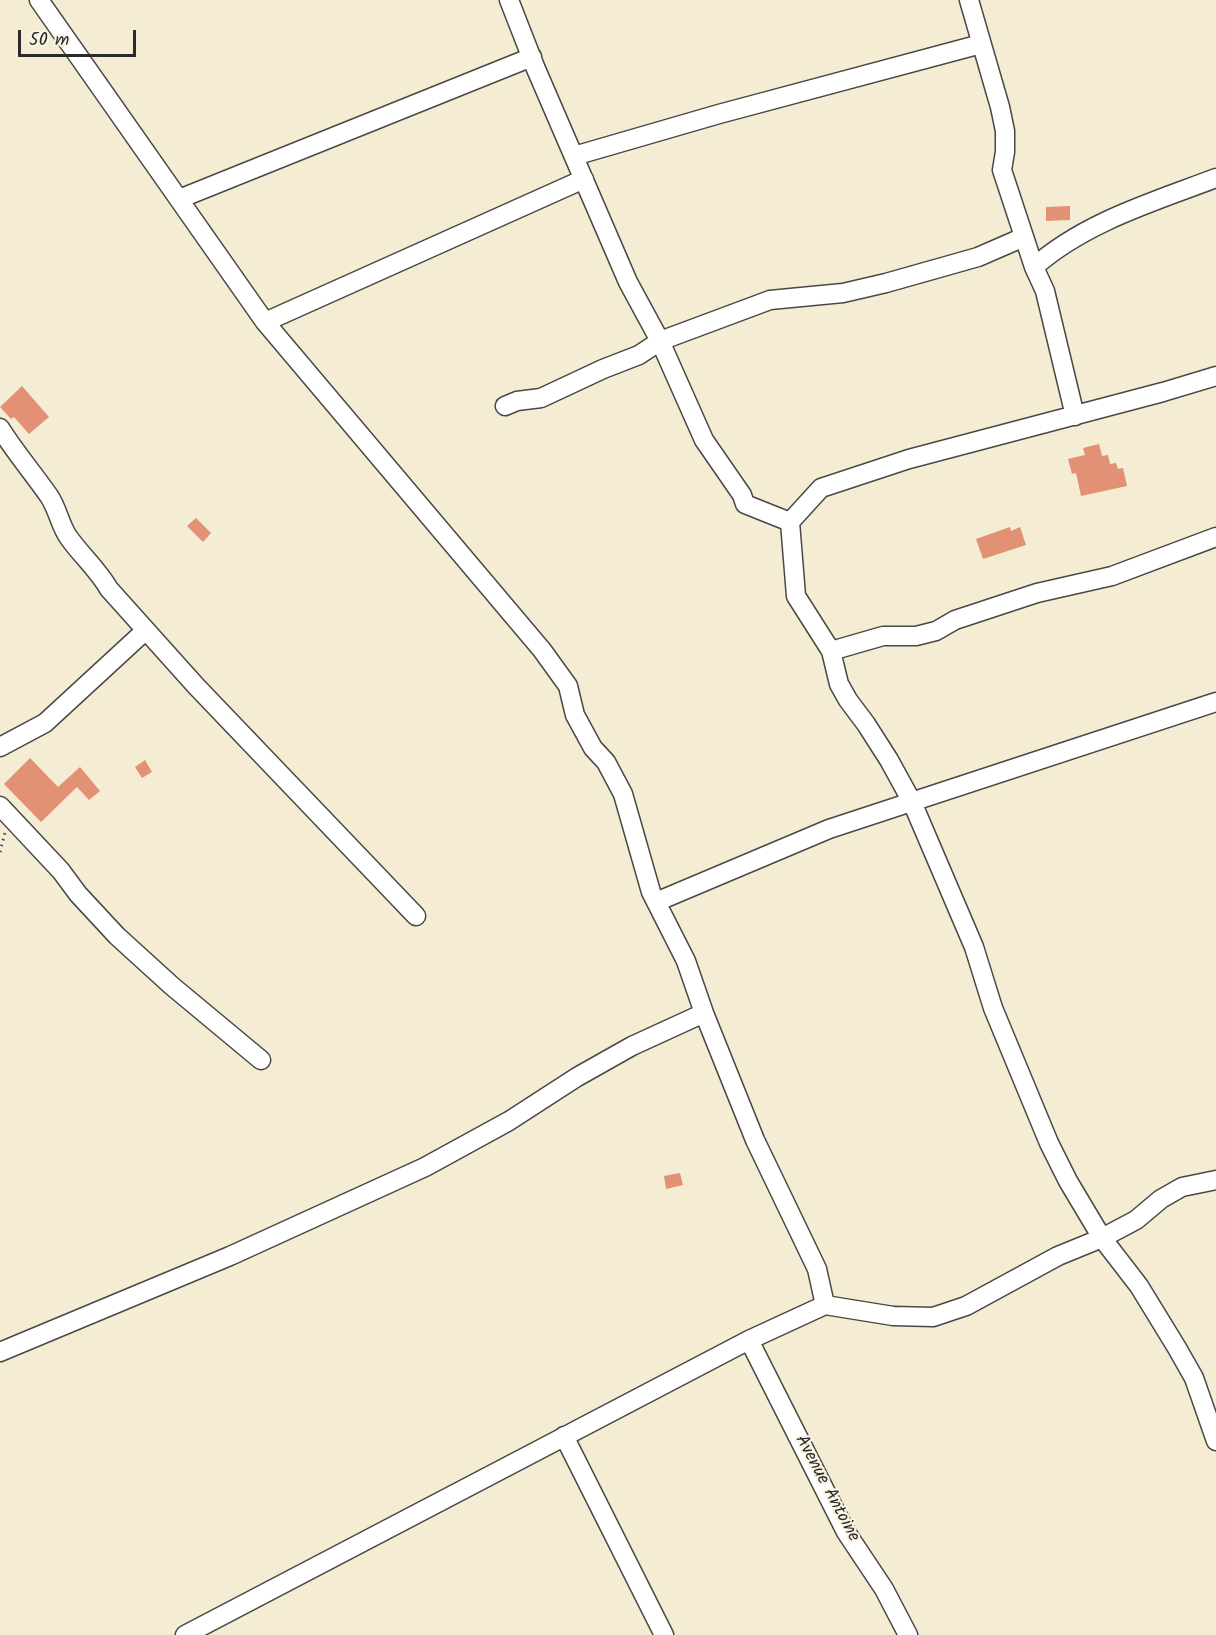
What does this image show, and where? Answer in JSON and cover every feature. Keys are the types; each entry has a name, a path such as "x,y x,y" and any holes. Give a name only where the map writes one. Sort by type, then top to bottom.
{"street":[{"path":"39,0 265,322 559,671 568,686 575,715 593,748 606,762 623,794 644,871 656,902 686,961 704,1013 755,1140 817,1269 825,1305"},
{"path":"509,0 628,282 660,340 704,440 742,495 745,504 790,522"},
{"path":"969,0 1005,131 1002,170 1034,267 1045,291 1075,416"},
{"path":"574,156 719,114 981,44"},
{"path":"178,198 532,57"},
{"path":"265,322 584,178"},
{"path":"1034,267 1051,252 1088,230 1144,205 1216,178"},
{"path":"505,406 517,400 541,398 639,355 660,340 770,300 843,293 886,283 978,257 1024,237"},
{"path":"1216,376 1075,416 909,459 821,488 790,522 796,596 831,651 839,684 889,760 912,802 974,947 993,1008 1049,1143 1102,1239 1139,1286 1194,1378 1216,1441"},
{"path":"0,429 58,511 68,537 110,589 196,686 416,916"},
{"path":"831,651 883,636 916,636 936,631 955,620 1037,593 1112,576 1216,537"},
{"path":"0,747 45,723 146,630"},
{"path":"656,902 829,829 1216,702"},
{"path":"0,806 62,871 78,894 117,936 172,986 261,1060"},
{"path":"0,1352 230,1256 425,1167 509,1121 577,1077 633,1046 704,1013"},
{"path":"185,1635 749,1340 825,1305 893,1316 933,1317 966,1306 1058,1256 1102,1239 1136,1220 1161,1199 1182,1187 1216,1180"},
{"name":"Avenue Antoine","path":"749,1340 846,1532 884,1589 908,1635"},
{"path":"564,1436 664,1635"}],"path":[{"path":"0,852 6,832"}],"building":[{"path":"1070,206 1070,220 1046,221 1046,207"},
{"path":"22,386 49,417 29,434 14,417 11,419 0,407"},
{"path":"1099,444 1102,456 1108,455 1110,464 1116,463 1118,469 1123,468 1127,486 1081,496 1076,473 1072,474 1068,459 1085,455 1083,448"},
{"path":"196,518 211,533 203,542 187,526"},
{"path":"1010,527 1011,531 1020,527 1026,545 983,559 976,539"},
{"path":"30,758 58,787 80,767 100,791 89,800 77,787 41,822 4,784"},
{"path":"145,760 152,772 142,778 135,767"},
{"path":"680,1173 683,1185 666,1189 664,1176"}]}
